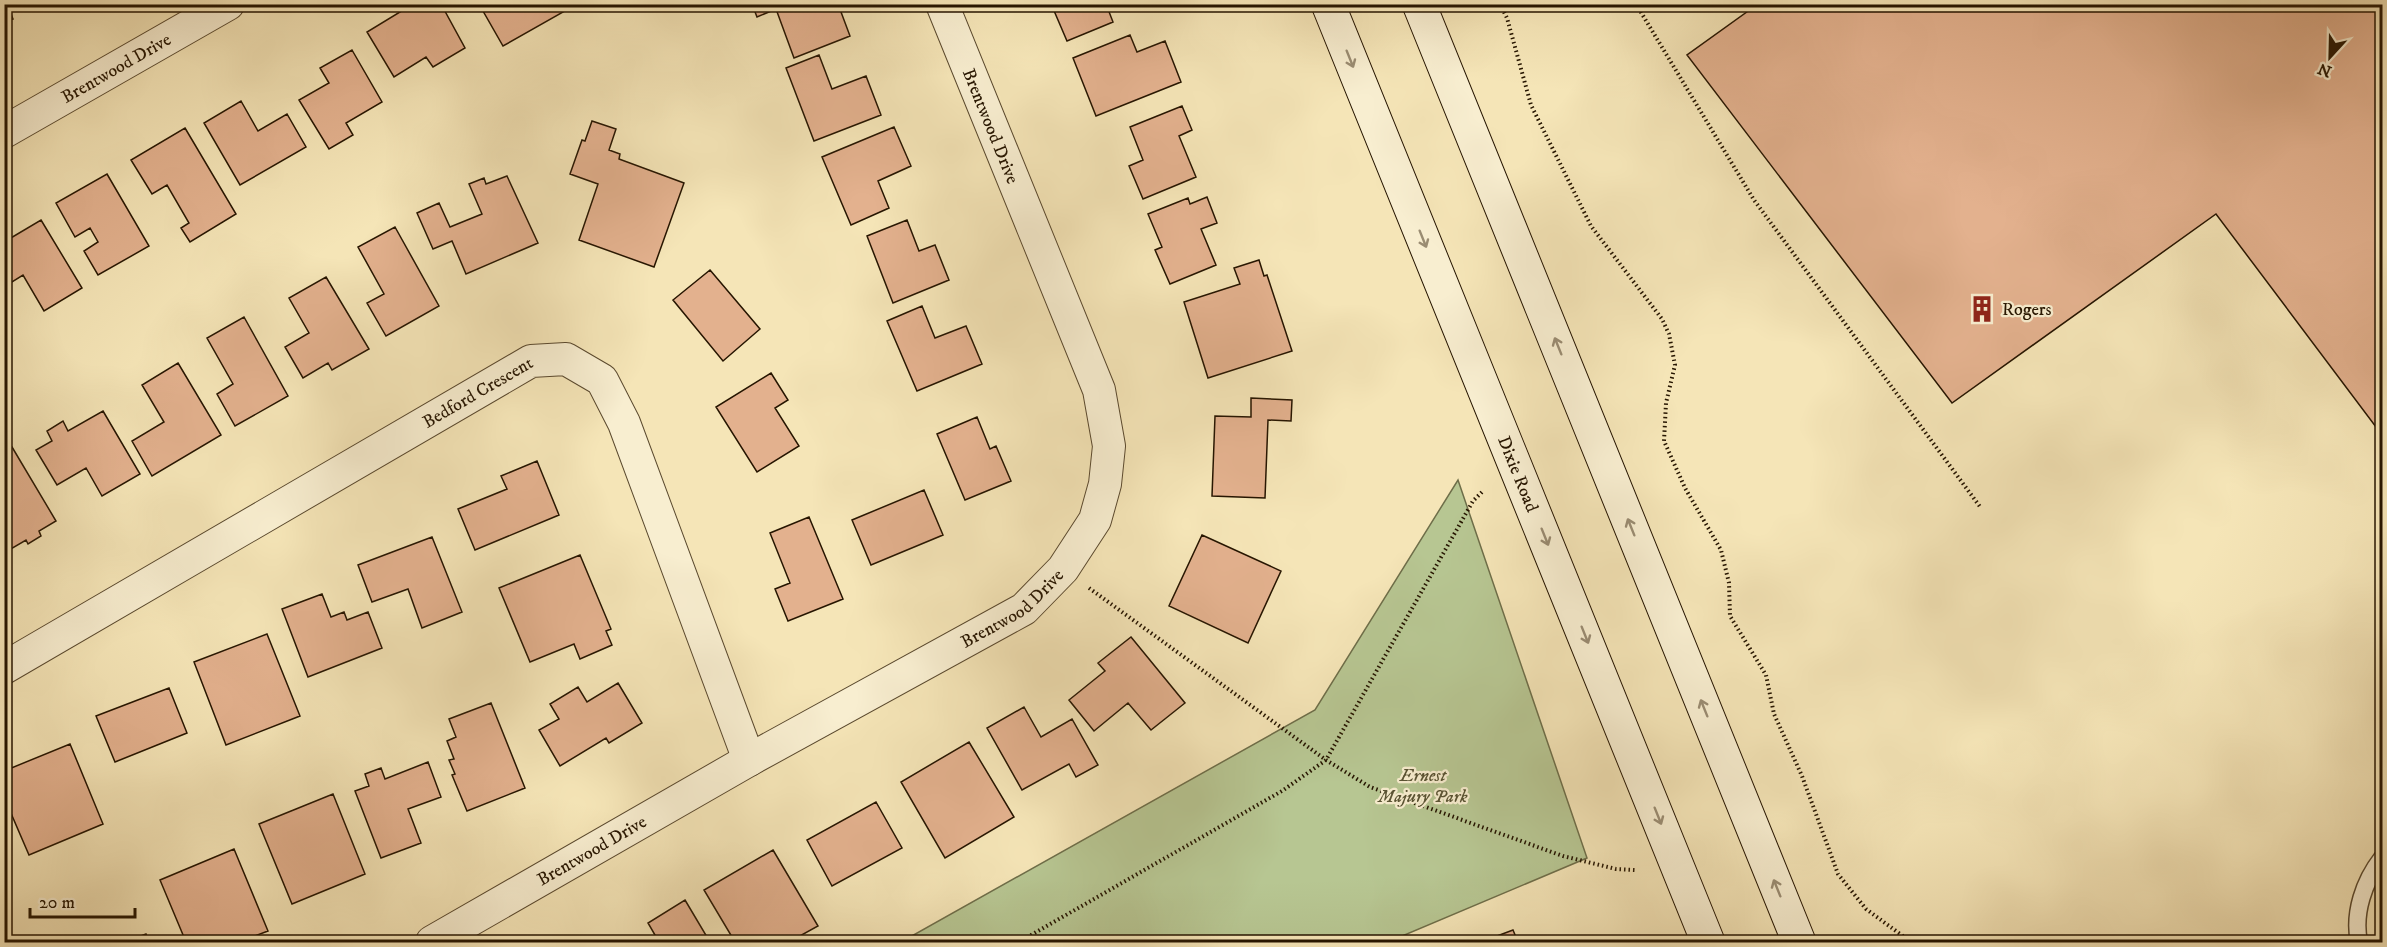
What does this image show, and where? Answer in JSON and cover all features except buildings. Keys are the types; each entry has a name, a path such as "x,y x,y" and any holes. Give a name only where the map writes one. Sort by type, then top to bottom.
{"main road":[{"name":"Dixie Road","path":"1328,4 1708,942"},
{"path":"1419,4 1799,942"}],"street":[{"name":"Brentwood Drive","path":"4,132 228,4"},
{"name":"Brentwood Drive","path":"432,942 749,760 1024,609 1063,569 1095,520 1105,484 1109,446 1099,390 942,4"},
{"name":"Bedford Crescent","path":"4,668 531,361 566,359 602,380 624,423 749,760"}],"lane":[{"path":"2359,942 2356,927 2364,891 2371,874 2382,858"}],"path":[{"path":"1500,4 1507,18 1531,105 1591,226 1662,319 1669,334 1675,365 1666,403 1664,441 1685,488 1721,550 1729,583 1730,616 1766,675 1774,714 1802,776 1838,874 1866,909 1911,942"},
{"path":"1636,4 1754,200 1981,508"},
{"path":"1019,942 1282,790 1326,760 1473,501 1482,492"},
{"path":"1063,569 1326,760 1370,787 1563,856 1616,869 1635,870"}],"green space":[{"name":"Ernest Majury Park","path":"1458,480 1587,858 1388,942 901,942 1315,710"}],"place":[{"name":"Rogers","path":"1982,309"}]}
